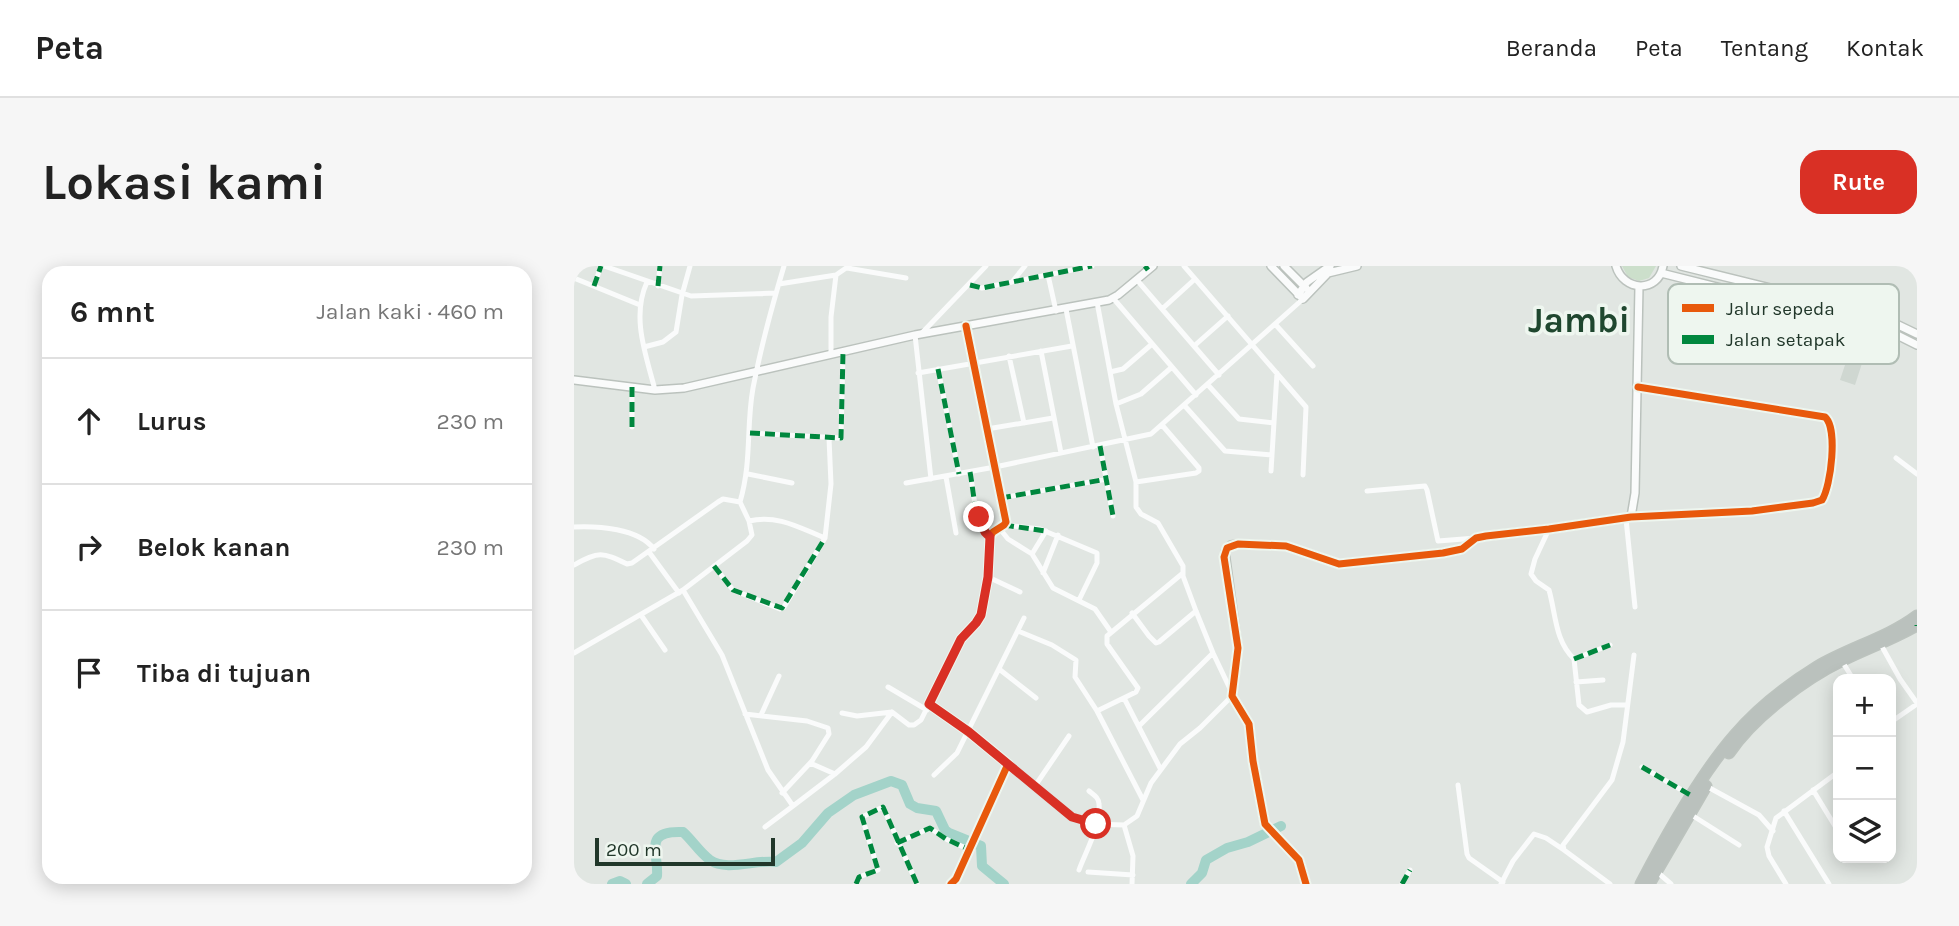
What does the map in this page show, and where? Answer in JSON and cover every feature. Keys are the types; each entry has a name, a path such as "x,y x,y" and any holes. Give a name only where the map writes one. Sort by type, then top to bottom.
{"highway":[{"path":"1879,640 1917,616"},
{"path":"1642,884 1690,814 1703,785 1740,729 1778,695 1817,671 1879,640 1917,625"},
{"path":"1649,884 1653,869 1692,796 1703,785"}],"street":[{"path":"594,286 603,266 682,295 704,297 776,293"},
{"path":"658,286 660,266"},
{"path":"644,346 663,342 676,332 690,266"},
{"path":"574,653 681,591 752,535 740,502 748,474 753,389 766,323 785,266"},
{"path":"931,480 918,373 918,335 986,266"},
{"path":"1012,282 1025,266"},
{"path":"970,285 982,288 1092,266"},
{"path":"1184,266 1306,407 1303,475"},
{"path":"1270,266 1300,297"},
{"path":"1284,266 1306,289"},
{"path":"906,483 1151,434 1296,305 1306,289 1331,268 1355,266"},
{"path":"1616,266 1620,277 1639,286 1651,284 1662,270 1714,284"},
{"path":"1681,266 1753,284"},
{"path":"779,284 836,275 848,267 906,278"},
{"path":"574,380 655,390 684,388 918,335 1056,311 1113,298 1149,267"},
{"path":"1306,289 1331,268"},
{"path":"831,354 831,317 836,275"},
{"path":"1048,275 1056,311"},
{"path":"574,278 640,305"},
{"path":"1162,309 1195,279"},
{"path":"1137,280 1219,375"},
{"path":"647,282 640,305 640,328 655,390"},
{"path":"1635,607 1628,518 1635,493 1639,286"},
{"path":"1113,298 1196,395"},
{"path":"1097,302 1116,404 1136,482 1136,507 1139,512 1158,523 1183,566 1196,611 1213,653 1248,723 1265,824 1299,859 1306,884"},
{"path":"1066,309 1093,447"},
{"path":"1194,346 1228,316"},
{"path":"1275,324 1313,366"},
{"path":"1899,325 1917,334"},
{"path":"966,326 1001,498 1002,527 1008,539 1032,554 1053,588 1095,609 1111,632"},
{"path":"1899,335 1917,345"},
{"path":"1110,372 1123,369 1152,344"},
{"path":"918,373 1072,346"},
{"path":"1041,351 1061,453"},
{"path":"750,433 841,438 843,353"},
{"path":"1009,356 1024,423"},
{"path":"1116,404 1141,394 1172,367"},
{"path":"937,369 959,474"},
{"path":"1271,471 1277,373"},
{"path":"1208,385 1239,419 1274,424"},
{"path":"632,387 632,426"},
{"path":"1367,491 1423,486 1427,490 1438,541 1628,518 1752,511 1822,500 1830,481 1832,427 1825,417 1637,387"},
{"path":"1185,405 1225,451 1272,455"},
{"path":"987,429 1053,418"},
{"path":"1136,482 1199,471 1163,425"},
{"path":"714,566 733,590 782,608 825,538 831,484 829,438"},
{"path":"1100,446 1113,516"},
{"path":"1896,457 1917,474"},
{"path":"971,472 979,517 990,537"},
{"path":"748,474 792,484"},
{"path":"946,477 956,533"},
{"path":"1001,498 1107,478"},
{"path":"574,565 591,555 601,553 627,564 652,550 723,499 740,502"},
{"path":"749,521 768,518 782,521 825,538"},
{"path":"574,527 597,528 644,539 716,642 763,760 782,793 793,806"},
{"path":"842,713 857,716 892,712 909,725 918,723 961,639 981,615 988,577 990,537 1002,527 1046,531 1098,555 1079,600"},
{"path":"1549,529 1531,574 1536,582 1549,590 1556,612 1559,637 1574,659 1579,705 1583,710 1592,711 1611,705 1627,705"},
{"path":"1032,554 1046,531"},
{"path":"1043,573 1058,535"},
{"path":"888,687 969,732 1072,817 1096,824 1124,825 1137,816 1160,768 1180,744 1200,728 1232,694 1238,648 1224,557 1227,548 1238,544 1286,546 1339,564 1462,550 1476,538"},
{"path":"1097,711 1136,692 1138,688 1107,644 1107,635 1183,573"},
{"path":"988,577 1020,593"},
{"path":"1132,612 1156,643 1196,611"},
{"path":"641,615 665,650"},
{"path":"934,775 951,760 969,732 1024,618"},
{"path":"1018,631 1052,645 1076,660 1074,674 1097,711 1143,800"},
{"path":"1879,640 1900,679 1917,703 1896,718"},
{"path":"1574,659 1610,645"},
{"path":"1139,726 1213,653"},
{"path":"1564,850 1563,845 1612,779 1623,742 1634,655"},
{"path":"1835,662 1848,674"},
{"path":"999,669 1036,698"},
{"path":"761,715 779,676"},
{"path":"1576,682 1603,680"},
{"path":"1124,698 1160,768"},
{"path":"765,827 866,747 892,712"},
{"path":"745,714 807,721 828,728 830,734 810,763 782,793"},
{"path":"1035,786 1069,736"},
{"path":"810,763 835,774"},
{"path":"951,884 958,881 1009,764"},
{"path":"1642,766 1692,796"},
{"path":"1786,884 1769,856 1767,847 1776,818 1833,776"},
{"path":"1458,785 1467,854 1502,883 1513,861 1535,834 1564,850 1610,884"},
{"path":"1703,785 1759,815 1776,818"},
{"path":"1813,790 1833,818"},
{"path":"1079,870 1096,824 1099,802 1089,791"},
{"path":"856,884 859,877 879,869 863,816 884,808 917,884"},
{"path":"1784,811 1829,884"},
{"path":"1690,814 1739,845"},
{"path":"1759,815 1773,831"},
{"path":"1124,825 1133,856 1132,884"},
{"path":"898,843 930,828 946,839 970,849"},
{"path":"1653,869 1671,884"},
{"path":"1402,884 1410,870"},
{"path":"1088,872 1133,875"}],"shaded area":[{"path":"1845,364 1862,364 1855,385 1840,380"}],"green space":[{"path":"1622,266 1656,266 1649,278 1639,281 1628,277"}],"waterway":[{"path":"647,884 657,876 655,845 662,835 683,832 706,857 725,865 776,862 802,843 828,813 854,795 891,781 902,785 910,804 936,811 949,833 981,846 982,866 1004,884"},
{"path":"1191,884 1202,873 1206,860 1227,848 1248,842 1281,826"},
{"path":"612,884 620,881 626,884"}],"marked path":[{"path":"594,286 601,266"},
{"path":"658,286 660,266"},
{"path":"970,285 982,288 1092,266"},
{"path":"1145,266 1148,270"},
{"path":"750,433 841,438 843,353"},
{"path":"938,369 959,474"},
{"path":"632,387 632,427"},
{"path":"1100,446 1113,516"},
{"path":"970,472 978,516 990,537"},
{"path":"1001,498 1107,479"},
{"path":"1004,525 1046,531"},
{"path":"714,566 733,590 782,608 825,538"},
{"path":"1574,659 1610,645"},
{"path":"1642,767 1692,796"},
{"path":"856,884 859,877 878,870 862,817 883,807 917,884"},
{"path":"897,843 930,828 970,850"},
{"path":"1402,884 1410,870"}],"cycle path":[{"path":"951,884 956,879 1008,764 929,704 961,639 981,615 988,577 990,537 1006,522 966,326"},
{"path":"1306,884 1299,860 1265,824 1249,724 1232,696 1238,648 1224,557 1227,548 1238,544 1286,546 1339,564 1443,553 1462,549 1476,538 1486,536 1631,517 1752,511 1822,500 1832,457 1831,433 1825,417 1638,387"}],"district":[{"name":"Jambi","path":"1579,320"}],"route":[{"path":"979,517 982,527 990,537 984,605 976,623 961,639 929,704 969,732 1072,817 1096,824"}]}
